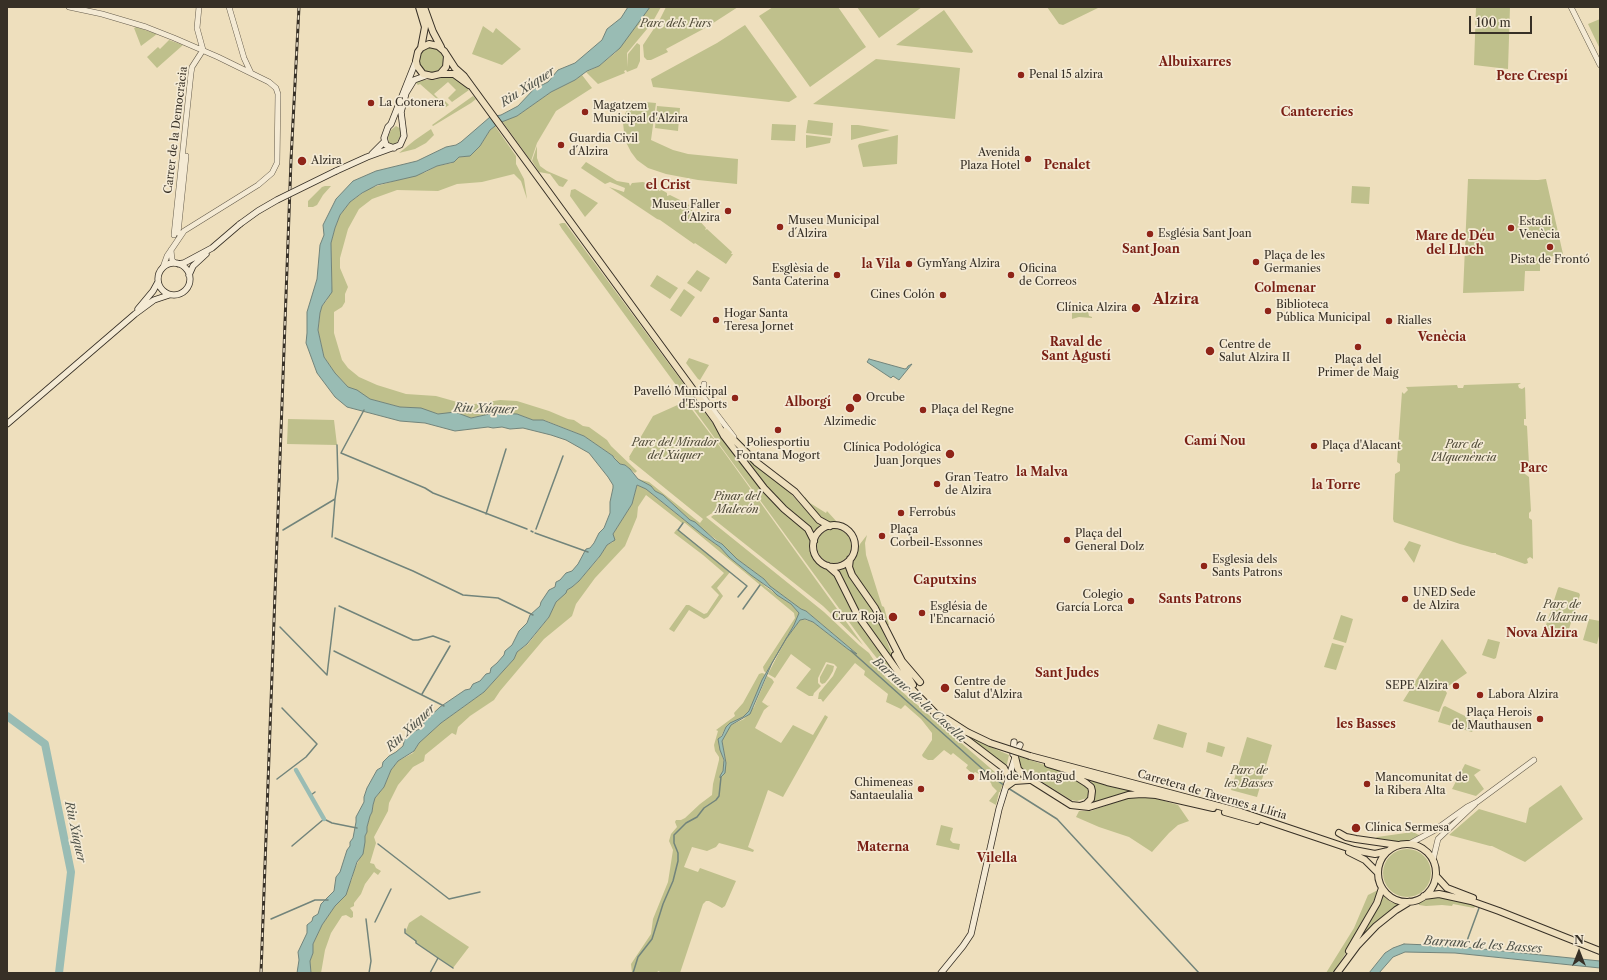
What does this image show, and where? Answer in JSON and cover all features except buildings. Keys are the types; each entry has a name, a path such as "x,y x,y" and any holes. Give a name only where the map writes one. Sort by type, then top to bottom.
{"main road":[{"path":"367,157 377,150 384,142 386,131 391,124 416,61 418,52 421,48 425,27 419,7"},
{"path":"424,7 433,32 455,68 464,76 469,85 716,421 756,462 795,492 819,520 830,526 843,528 851,534 854,546 849,566 852,575 875,608 902,661 920,682"},
{"path":"421,48 434,44 444,51 447,58 446,67 440,74"},
{"path":"416,61 420,70 428,76"},
{"path":"7,424 135,314 154,300 169,295 178,295 186,290 189,284 189,275 193,266 240,224 258,211 336,171 367,157 400,145 404,136 404,128 402,125 402,106 409,86 417,79 440,74 454,74 469,85"},
{"path":"391,124 397,123 402,125"},
{"path":"384,142 389,147 394,148"},
{"path":"135,314 153,291 158,282 159,272 163,267 169,264 184,263 212,248"},
{"path":"177,264 184,267 189,275"},
{"path":"158,282 162,290 169,295"},
{"path":"716,421 724,436 764,488 784,509 808,529 814,541 814,552 816,557 837,574 858,616 906,683 962,736 1004,768 1008,782"},
{"path":"814,541 820,531 830,526"},
{"path":"828,566 842,565 850,559"},
{"path":"884,624 892,649 902,670 918,692 937,711"},
{"path":"926,703 937,711"},
{"name":"Carretera de Tavernes a Llíria","path":"937,711 967,732 990,743 1030,756 1241,812 1354,850 1375,854 1388,852"},
{"path":"1012,766 1014,742"},
{"path":"940,973 968,939 972,928 1003,795 1020,745"},
{"name":"Carretera de Tavernes a Llíria","path":"1030,756 1060,768 1107,782 1213,808 1297,833 1352,853 1366,860 1378,874"},
{"path":"1015,757 1019,771 1035,784 1065,802 1078,806 1089,807 1128,795 1142,794 1156,795 1213,808"},
{"path":"1060,768 1080,778 1090,787 1092,791 1091,799 1086,804 1078,806"},
{"path":"1008,782 1023,779 1035,784"},
{"path":"1339,833 1346,837 1356,839 1399,845 1409,844 1424,850 1433,860 1436,868 1436,876 1432,887 1424,896 1416,901 1401,901 1394,898 1382,888 1378,874 1380,862 1388,852 1399,845"},
{"path":"1436,876 1442,884 1451,889 1600,946"},
{"path":"1336,973 1377,902 1382,888"},
{"path":"1424,896 1439,894 1471,901 1499,910 1600,950"},
{"path":"1336,973 1371,931 1396,910 1409,902"}],"street":[{"path":"69,7 102,14 146,27 204,51 251,73 269,82 276,88 278,94 277,163 272,174 258,185 184,231 170,250 163,267"},
{"path":"200,7 199,28 204,51"},
{"path":"229,7 244,58 251,73"},
{"path":"1571,7 1600,65"},
{"name":"Carrer de la Democràcia","path":"176,234 195,67 204,51"},
{"path":"170,250 172,260 177,264"},
{"path":"704,384 702,395 735,438 759,461 786,482 795,492"},
{"path":"1409,844 1431,832 1467,807 1477,802 1534,760"},
{"path":"1433,860 1438,839 1477,802"}],"green space":[{"path":"650,7 661,7 652,23 627,53 628,67 628,54 637,43 640,45 640,61 637,68 627,72 626,70 624,71 625,73 598,84 586,72 599,66 615,53"},
{"name":"Parc dels Furs","path":"666,7 738,7 707,27 666,49 668,52 651,60 647,60 644,57 643,45 659,21"},
{"path":"773,7 838,7 866,47 810,87 759,16"},
{"path":"857,7 922,7 879,38"},
{"path":"1047,7 1100,7 1063,25 1059,24"},
{"path":"1476,7 1510,7 1508,69 1474,65"},
{"path":"944,10 973,51 972,53 896,45"},
{"path":"1600,19 1600,49 1588,24"},
{"path":"745,25 797,97 789,102 653,87 651,79 717,43"},
{"path":"483,26 493,33 496,28 521,49 502,65 472,54"},
{"path":"136,27 157,34 141,46 134,28"},
{"path":"169,40 183,45 157,68 147,57 158,47 160,49"},
{"path":"432,47 441,51 445,60 441,69 432,73 423,69 419,60 423,51"},
{"path":"876,59 960,68 955,119 813,104"},
{"path":"582,75 592,88 556,111 537,143 531,161 502,121 517,116 551,92"},
{"path":"452,76 463,83 469,90 452,102 448,98 456,90 448,82 434,94 443,103 445,101 449,105 446,107 420,84 418,85 416,83 421,80 435,80"},
{"path":"473,96 476,99 471,103 433,126 432,125"},
{"path":"645,102 656,103 651,140 673,150 688,154 738,159 737,184 698,180 666,174 648,168 637,160 625,140 623,123 627,110"},
{"path":"657,106 680,108 678,131 655,128"},
{"path":"808,120 833,123 832,136 806,133"},
{"path":"772,124 796,125 795,141 771,140"},
{"path":"851,125 858,125 890,130 851,140"},
{"path":"396,126 401,129 401,135 396,144 393,145 389,143 388,137 391,130"},
{"path":"495,126 516,156 516,164 524,179 527,199 521,181 514,174 482,182 457,184 438,191 397,190 372,199 359,209 348,229 340,258 340,268 348,287 345,294 345,302 342,307 334,312 334,333 342,360 348,368 359,377 377,385 406,394 436,396 468,405 500,400 517,401 574,420 583,426 589,427 607,440 611,446 637,471 635,473 625,465 620,464 613,456 584,436 544,420 533,420 517,414 494,413 471,418 458,414 438,414 414,408 400,407 370,399 348,387 335,373 324,357 318,330 322,306 327,300 332,285 331,243 340,215 350,202 370,188 426,172 437,166 452,163 459,157 467,156 480,146 490,130"},
{"path":"431,129 434,135 426,143 415,149 399,153 415,140"},
{"path":"806,135 831,138 830,143 806,148"},
{"path":"898,135 897,164 863,167 858,146 859,144"},
{"path":"537,146 537,158 540,166 547,171 568,180 563,187 559,186 550,174 539,172 532,161"},
{"path":"586,162 617,181 629,183 630,186 632,183 643,182 651,185 651,187 653,186 659,189 659,191 662,190 667,193 667,196 670,195 688,204 696,216 694,218 697,218 706,228 705,230 707,229 732,252 731,254 733,254 726,264 695,243 694,244 609,187 624,192 625,188 610,182 605,184 581,168"},
{"name":"Estadi Venècia","path":"1468,179 1546,179 1563,254 1540,259 1540,271 1525,271 1524,291 1463,293"},
{"path":"331,186 317,205 308,207 308,201 322,187"},
{"path":"1352,186 1370,187 1369,204 1351,203"},
{"path":"575,189 598,203 585,217 570,196 571,190"},
{"path":"565,223 762,490 781,510 807,532 810,537 809,549 813,558 821,566 834,574 852,612 898,679 887,671 860,637 562,229 559,224"},
{"path":"697,270 710,278 701,292 687,283"},
{"path":"657,275 678,288 670,299 650,286"},
{"path":"684,289 695,297 681,317 670,310"},
{"path":"1072,304 1076,304 1076,307 1084,308 1083,310 1088,311 1089,316 1092,318 1079,317 1072,319"},
{"path":"689,358 709,365 700,380 686,363"},
{"name":"Parc de l'Alquenència","path":"1521,383 1518,385 1519,388 1522,389 1525,387 1526,419 1524,419 1524,425 1527,426 1529,464 1525,468 1525,474 1529,477 1531,511 1529,513 1529,518 1532,520 1533,559 1530,557 1527,559 1528,563 1525,564 1496,553 1460,544 1394,522 1395,474 1400,471 1400,464 1397,462 1402,392 1404,394 1408,390 1406,387 1457,385 1458,388 1463,388 1464,385"},
{"path":"684,399 863,645 823,606 711,517 720,511 714,512 706,517 824,612 869,653 885,677 1004,780 996,805 989,801 997,791 991,783 982,774 981,775 975,772 973,774 966,768 968,765 953,753 951,755 944,750 933,760 928,760 923,757 922,755 932,740 932,733 921,719 905,705 901,709 886,702 888,694 864,675 865,671 855,663 823,702 821,699 818,699 819,693 833,676 837,667 834,664 826,662 818,678 818,683 821,686 813,696 809,696 796,688 811,669 791,654 775,678 768,674 786,639 802,619 813,622 849,650 856,653 806,611 801,609 770,586 764,579 737,559 722,544 690,520 663,495 638,479 649,482 700,523 703,519 629,459 653,416 682,403"},
{"path":"288,419 334,420 337,445 287,444"},
{"path":"746,457 783,485 820,526 814,531 786,506 768,488"},
{"path":"637,485 646,489 720,547 740,566 766,587 791,604 799,612 799,617 766,673 763,667 795,618 794,613 685,523 682,523 646,495 638,507 637,517 625,546 595,578 576,604 572,616 544,639 494,700 470,716 458,727 456,735 452,733 425,755 424,761 413,767 398,785 389,803 388,811 374,837 376,843 370,863 374,864 376,868 381,871 378,875 374,872 365,884 361,894 354,903 354,906 350,908 353,912 353,917 351,918 346,915 342,916 331,933 325,950 321,973 311,973 310,961 313,953 313,944 322,925 335,906 346,894 354,870 363,852 367,827 375,798 384,787 391,770 398,761 413,753 419,743 441,723 484,692 514,659 517,652 528,644 549,617 556,602 567,590 579,581 598,559 607,545 613,542 613,534 632,504"},
{"path":"805,497 810,503 826,513 827,511 837,522 829,522 820,517 804,498"},
{"path":"677,529 730,572 717,588 723,596 708,617 704,619 689,610 674,632 669,629 686,605 689,605 704,614 707,613 719,595 711,587 724,573 674,533"},
{"path":"831,529 837,529 846,534 850,540 850,552 846,558 837,563 831,563 822,558 817,549 817,543 822,534"},
{"path":"867,535 865,543 866,555 889,625 877,604 863,586 853,569 853,563 860,544"},
{"path":"1409,541 1421,545 1414,563 1404,549"},
{"path":"846,567 851,580 872,608 881,626 896,665 858,610 838,570"},
{"name":"Parc de la Marina","path":"1559,587 1579,593 1580,595 1567,635 1565,636 1546,630 1545,628"},
{"path":"1341,615 1353,619 1346,643 1333,639"},
{"path":"1589,619 1600,621 1600,632 1597,644 1583,640"},
{"path":"1442,639 1467,673 1444,689 1447,693 1439,712 1403,701"},
{"path":"1488,639 1500,642 1496,658 1494,659 1482,655"},
{"path":"1332,643 1344,646 1336,670 1324,667"},
{"path":"827,664 834,666 833,671 825,683 822,684 820,682 820,677"},
{"path":"759,674 765,674 749,711 743,717 726,727 720,738 719,745 724,762 723,770 726,763 722,741 728,728 744,719 754,707 767,676 774,682 762,702 768,706 770,705 764,710 755,728 781,743 793,725 813,735 825,715 828,717 783,797 768,790 748,847 754,850 753,852 719,843 716,847 707,851 692,847 684,867 698,872 700,868 736,881 725,906 722,908 709,901 706,901 703,904 680,973 663,973 658,971 657,973 632,973 631,964 651,934 653,919 668,882 673,850 669,841 671,834 677,827 675,822 676,820 685,818 712,795 719,760 714,745 718,731 716,730 735,716 734,713 743,703"},
{"path":"1445,706 1477,722 1472,732 1438,722 1443,707"},
{"path":"1158,724 1187,733 1183,748 1153,739"},
{"path":"960,732 1009,755 1007,764 1005,766"},
{"name":"Parc de les Basses","path":"1247,737 1272,745 1257,797 1231,790"},
{"path":"1208,742 1225,747 1222,757 1206,752"},
{"path":"1018,756 1063,771 1082,781 1088,787 1089,793 1087,798 1077,801 1071,800 1025,771 1021,767"},
{"path":"1465,764 1481,770 1474,775 1484,789 1476,796 1452,789"},
{"path":"1088,778 1135,790 1092,803 1095,792 1094,785"},
{"path":"1561,785 1583,819 1525,862 1492,846 1449,835 1479,809 1526,823 1529,808"},
{"path":"1138,796 1154,798 1178,805 1189,821 1178,825 1152,852 1129,837 1099,827 1076,817 1079,811 1091,811 1124,799"},
{"path":"941,825 953,828 950,840 953,843 960,844 959,850 936,845"},
{"path":"1413,832 1421,836 1409,841 1393,842 1375,839 1377,837"},
{"path":"1402,849 1412,849 1421,853 1427,859 1431,868 1431,878 1427,887 1421,893 1412,897 1402,897 1393,893 1387,887 1383,878 1383,868 1387,859 1393,853"},
{"path":"1378,890 1349,948 1333,973 1326,973 1354,928 1368,895"},
{"path":"1383,896 1391,902 1399,905 1357,942"},
{"path":"1435,897 1476,905 1474,908 1453,904 1452,906 1419,905 1419,903"},
{"path":"421,915 469,947 453,968 416,943 405,933 409,923"}],"water":[{"path":"628,7 650,7 620,48 599,66 587,71 575,80 551,92 517,116 499,123 490,130 480,146 470,156 459,157 454,162 437,166 416,176 377,185 362,193 350,202 340,215 331,243 332,292 322,306 318,330 324,357 335,373 348,387 357,390 370,399 400,407 421,408 438,414 455,412 471,418 494,413 517,414 533,420 543,420 584,436 613,456 620,464 625,465 638,479 663,495 690,520 695,522 715,540 722,544 737,559 764,579 770,586 801,609 806,611 857,654 849,650 813,622 805,619 800,620 786,639 772,663 750,714 731,725 722,741 726,763 725,773 720,778 723,771 724,760 718,739 722,736 726,727 730,723 743,717 749,711 762,680 794,625 799,613 791,604 777,595 729,557 720,547 646,489 637,485 632,504 613,534 615,540 607,545 600,556 579,581 567,590 566,593 556,602 549,617 527,644 517,652 514,659 484,692 441,723 419,743 414,751 398,761 391,770 384,787 375,798 365,836 363,854 357,862 346,895 335,906 322,925 313,944 313,953 310,961 311,973 297,973 299,960 298,952 307,933 307,925 312,921 313,917 318,914 321,904 334,891 336,877 340,872 347,850 350,846 350,842 353,838 356,817 364,802 367,788 377,770 382,767 383,762 389,756 403,746 405,738 423,727 424,722 440,707 465,690 470,689 473,684 480,681 486,674 490,673 491,668 512,645 519,631 527,623 530,615 540,606 549,590 555,587 556,582 566,573 572,571 578,564 586,549 590,548 599,533 604,528 610,513 610,502 613,488 613,485 608,477 589,453 566,440 551,435 523,428 510,429 502,427 455,431 425,423 400,421 347,407 335,397 317,373 306,343 307,312 317,279 320,245 324,235 323,225 336,199 353,181 376,171 417,161 446,147 456,145 490,117 501,115 518,106 534,89 548,82 558,70 575,63 602,40 607,29 621,18"},
{"path":"869,359 905,369 912,364 899,380 893,376 891,378 867,362"},
{"path":"1404,944 1454,946 1600,961 1600,968 1455,953 1405,952 1393,957 1379,973 1369,973 1385,953"}],"waterway":[{"path":"364,410 341,453 425,488 433,493 527,529"},
{"path":"335,499 338,479 337,445"},
{"path":"486,514 506,449"},
{"path":"536,529 563,456"},
{"path":"283,530 335,499 332,537"},
{"path":"683,523 678,530 747,586 738,597"},
{"path":"535,533 588,552"},
{"path":"335,538 413,571 463,595 498,598 533,615"},
{"path":"743,609 760,585"},
{"path":"339,606 413,640 433,636 449,642"},
{"path":"280,627 327,675 335,608"},
{"path":"422,694 450,646"},
{"path":"334,651 444,706"},
{"name":"Barranc de la Casella","path":"851,651 987,773 1005,786"},
{"path":"277,779 306,757 317,744 282,708"},
{"name":"Riu Xúquer","path":"7,716 45,744 71,872 59,973"},
{"path":"296,769 311,795 315,792"},
{"path":"296,770 324,819"},
{"path":"633,973 638,957 652,939 663,904 673,881 678,861 678,853 674,843 674,835 686,823 697,817 704,808 716,800 719,796 721,777"},
{"name":"Barranc de la Casella","path":"1008,788 1057,819 1199,973"},
{"path":"292,846 324,819 332,823 357,828"},
{"path":"378,844 449,899 480,892"},
{"path":"375,922 391,889"},
{"path":"271,919 315,900 328,900"},
{"name":"Barranc de les Basses","path":"1466,948 1479,908"},
{"path":"366,919 371,961 369,973"},
{"path":"405,929 405,933 416,941 416,943 438,958"},
{"path":"430,973 438,958 453,968"}],"railway":[{"path":"261,973 291,160 299,7"}],"place":[{"name":"Penal 15 alzira","path":"1021,75"},
{"name":"La Cotonera","path":"371,103"},
{"name":"Magatzem Municipal d'Alzira","path":"585,112"},
{"name":"Guardia Civil d´Alzira","path":"561,145"},
{"name":"Avenida Plaza Hotel","path":"1028,159"},
{"name":"Alzira","path":"302,161"},
{"name":"Museu Faller d´Alzira","path":"728,211"},
{"name":"Museu Municipal d´Alzira","path":"780,227"},
{"name":"Estadi Venècia","path":"1511,228"},
{"name":"Església Sant Joan","path":"1150,234"},
{"name":"Pista de Frontó","path":"1550,247"},
{"name":"Plaça de les Germanies","path":"1256,262"},
{"name":"GymYang Alzira","path":"909,264"},
{"name":"Esglèsia de Santa Caterina","path":"837,275"},
{"name":"Oficina de Correos","path":"1011,275"},
{"name":"Cines Colón","path":"943,295"},
{"name":"Clínica Alzira","path":"1136,308"},
{"name":"Biblioteca Pública Municipal","path":"1268,311"},
{"name":"Hogar Santa Teresa Jornet","path":"716,320"},
{"name":"Rialles","path":"1389,321"},
{"name":"Plaça del Primer de Maig","path":"1358,347"},
{"name":"Centre de Salut Alzira II","path":"1210,351"},
{"name":"Pavelló Municipal d'Esports","path":"735,398"},
{"name":"Orcube","path":"857,398"},
{"name":"Alzimedic","path":"850,408"},
{"name":"Plaça del Regne","path":"923,410"},
{"name":"Poliesportiu Fontana Mogort","path":"778,430"},
{"name":"Plaça d'Alacant","path":"1314,446"},
{"name":"Clínica Podológica Juan Jorques","path":"950,454"},
{"name":"Gran Teatro de Alzira","path":"937,484"},
{"name":"Ferrobús","path":"901,513"},
{"name":"Plaça Corbeil-Essonnes","path":"882,536"},
{"name":"Plaça del General Dolz","path":"1067,540"},
{"name":"Esglesia dels Sants Patrons","path":"1204,566"},
{"name":"UNED Sede de Alzira","path":"1405,599"},
{"name":"Colegio García Lorca","path":"1131,601"},
{"name":"Església de l'Encarnació","path":"922,613"},
{"name":"Cruz Roja","path":"893,617"},
{"name":"SEPE Alzira","path":"1456,686"},
{"name":"Centre de Salut d'Alzira","path":"945,688"},
{"name":"Labora Alzira","path":"1480,695"},
{"name":"Plaça Herois de Mauthausen","path":"1540,719"},
{"name":"Molí de Montagud","path":"971,777"},
{"name":"Mancomunitat de la Ribera Alta","path":"1367,784"},
{"name":"Chimeneas Santaeulalia","path":"921,789"},
{"name":"Clínica Sermesa","path":"1356,828"}],"district":[{"name":"Albuixarres","path":"1195,63"},
{"name":"Pere Crespí","path":"1532,77"},
{"name":"Cantereries","path":"1317,113"},
{"name":"Penalet","path":"1067,166"},
{"name":"el Crist","path":"668,186"},
{"name":"Mare de Déu del Lluch","path":"1455,244"},
{"name":"Sant Joan","path":"1151,250"},
{"name":"la Vila","path":"881,265"},
{"name":"Colmenar","path":"1285,289"},
{"name":"Alzira","path":"1176,300"},
{"name":"Venècia","path":"1442,338"},
{"name":"Raval de Sant Agustí","path":"1076,350"},
{"name":"Alborgí","path":"808,403"},
{"name":"Camí Nou","path":"1215,442"},
{"name":"Parc","path":"1534,469"},
{"name":"la Malva","path":"1042,473"},
{"name":"la Torre","path":"1336,486"},
{"name":"Caputxins","path":"945,581"},
{"name":"Sants Patrons","path":"1200,600"},
{"name":"Nova Alzira","path":"1542,634"},
{"name":"Sant Judes","path":"1067,674"},
{"name":"les Basses","path":"1366,725"},
{"name":"Materna","path":"883,848"},
{"name":"Vilella","path":"997,859"}],"park label":[{"name":"Parc del Mirador del Xúquer","path":"675,449"},
{"name":"Pinar del Malecón","path":"737,503"}]}
